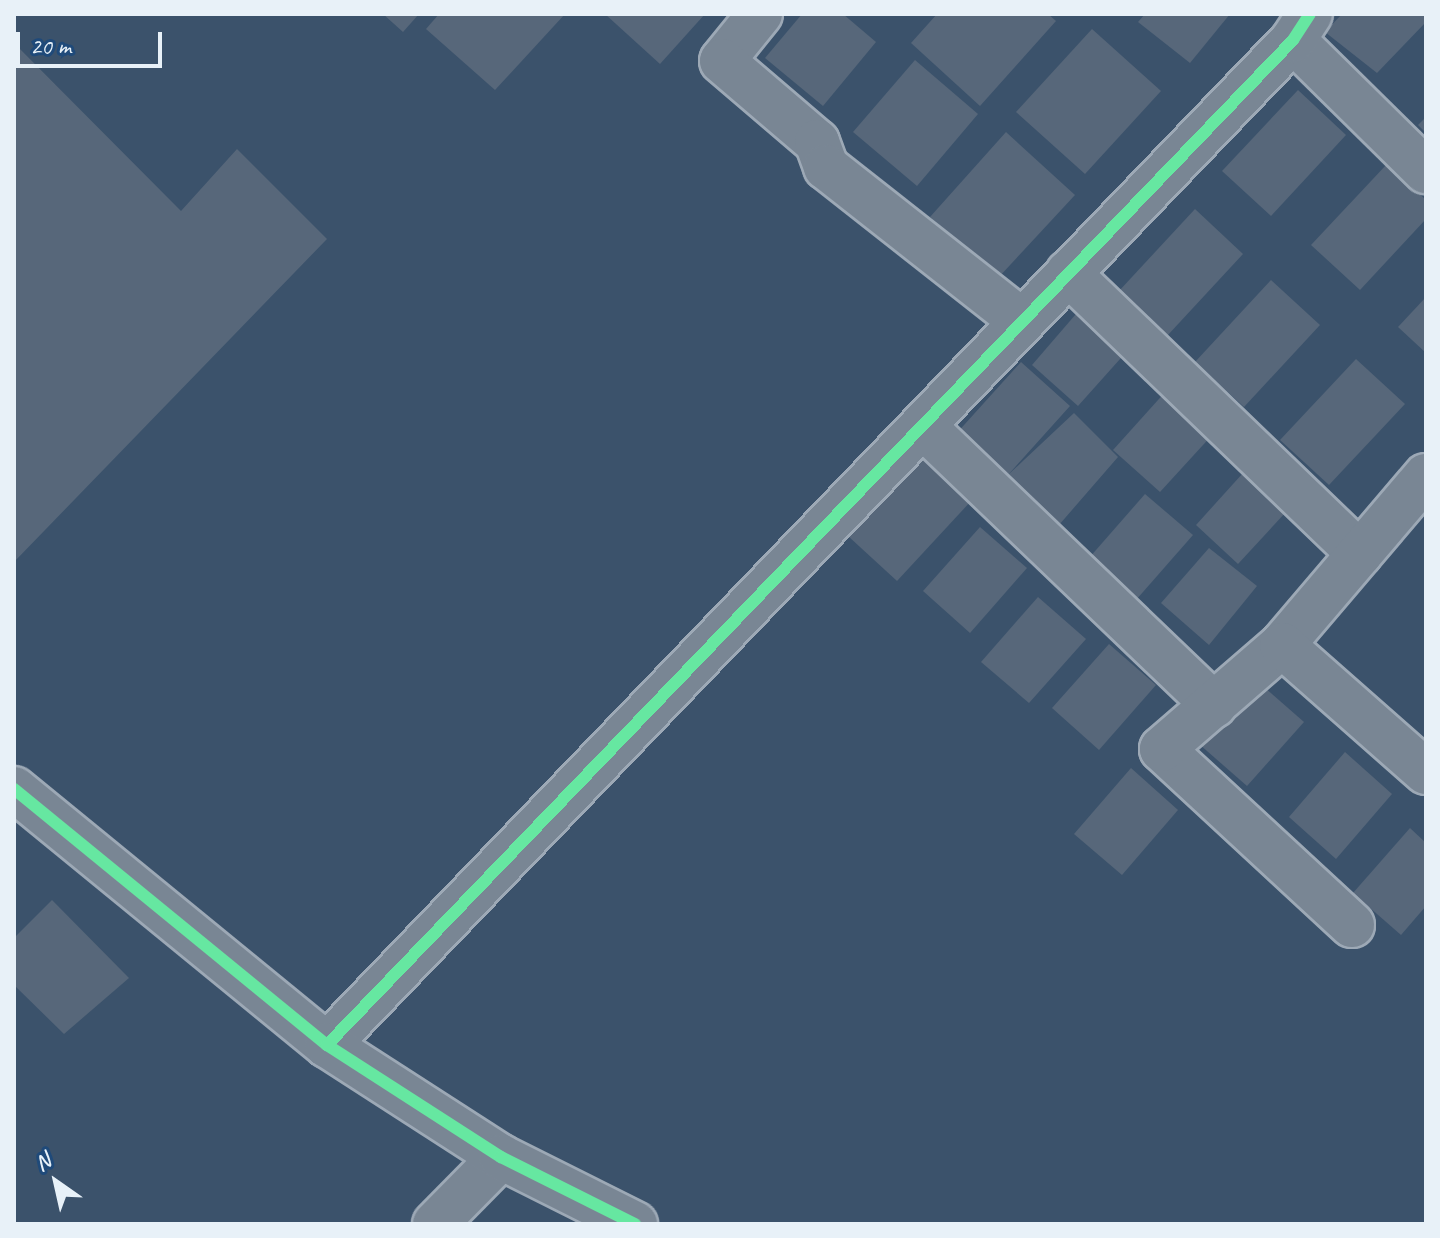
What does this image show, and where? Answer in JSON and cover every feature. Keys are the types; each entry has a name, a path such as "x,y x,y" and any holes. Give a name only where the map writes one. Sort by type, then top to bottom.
{"street":[{"path":"760,14 722,61 817,142 826,167 1022,321"},
{"path":"327,1045 458,903 924,427 1301,27 1426,171"},
{"path":"1068,273 1360,554"},
{"path":"924,427 1214,705"},
{"path":"1352,925 1162,749 1282,645 1426,476"},
{"path":"1282,645 1426,772"},
{"path":"14,789 327,1045 501,1157 635,1224"},
{"path":"435,1224 501,1157"}],"building":[{"path":"383,14 419,14 403,32"},
{"path":"439,14 565,14 495,90 426,29"},
{"path":"605,14 705,14 660,64"},
{"path":"802,14 843,14 876,42 823,106 765,58"},
{"path":"937,14 1048,14 1056,21 980,106 911,43"},
{"path":"1145,14 1230,14 1190,63 1138,22"},
{"path":"1342,14 1426,14 1426,22 1377,73 1325,32"},
{"path":"1092,29 1161,91 1085,174 1016,112"},
{"path":"14,43 181,211 237,149 327,239 14,562"},
{"path":"915,60 978,114 917,186 853,132"},
{"path":"1298,90 1346,135 1271,216 1222,171"},
{"path":"1426,117 1426,133 1418,125"},
{"path":"1006,132 1075,195 998,278 930,217"},
{"path":"1387,164 1426,200 1426,219 1360,290 1311,245"},
{"path":"1195,209 1243,254 1167,336 1119,291"},
{"path":"1271,280 1320,325 1244,407 1195,362"},
{"path":"1426,297 1426,353 1398,327"},
{"path":"1082,307 1129,349 1078,406 1032,365"},
{"path":"1356,359 1405,404 1329,485 1280,440"},
{"path":"1021,362 1070,406 1008,475 1074,413 1118,457 1059,525 955,435"},
{"path":"1167,390 1214,433 1160,492 1113,450"},
{"path":"924,455 972,500 897,581 848,536"},
{"path":"1243,473 1286,512 1238,564 1196,525"},
{"path":"1145,494 1193,535 1136,600 1089,558"},
{"path":"980,527 1027,568 970,633 923,591"},
{"path":"1209,548 1257,586 1209,645 1161,603"},
{"path":"1038,597 1086,639 1029,703 981,662"},
{"path":"1109,644 1156,685 1099,750 1052,708"},
{"path":"1256,680 1304,722 1247,786 1199,744"},
{"path":"1345,752 1392,794 1336,859 1289,817"},
{"path":"1131,768 1178,810 1122,875 1074,834"},
{"path":"1410,828 1426,843 1426,906 1401,935 1353,893"},
{"path":"52,900 129,978 64,1034 14,985 14,938"}],"cycle path":[{"path":"327,1045 1293,40 1310,14"},
{"path":"14,789 327,1045 501,1157 635,1224"}]}
